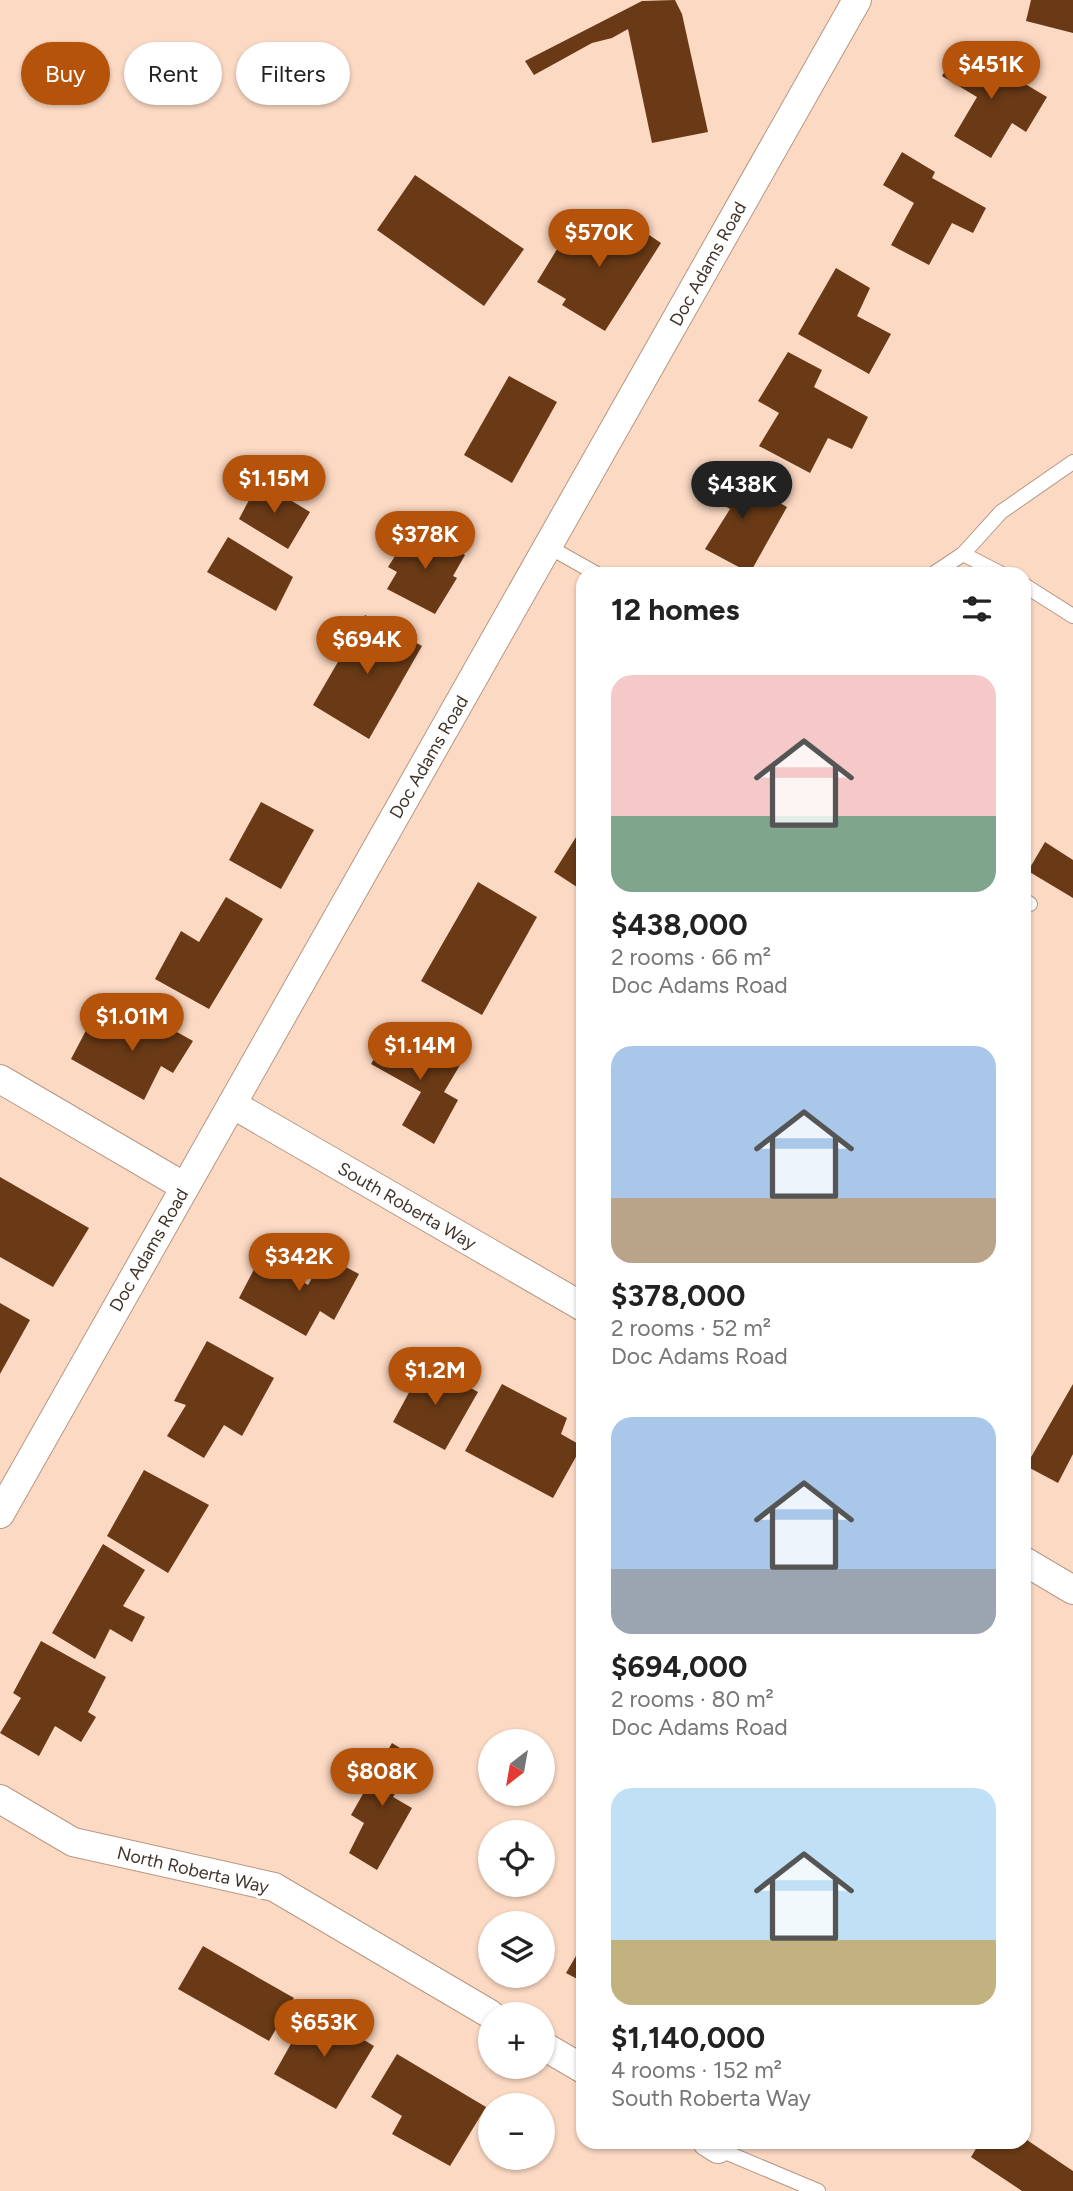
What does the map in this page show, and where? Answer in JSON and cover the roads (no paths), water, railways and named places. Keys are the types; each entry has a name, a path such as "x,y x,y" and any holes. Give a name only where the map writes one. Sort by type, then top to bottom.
{"street":[{"name":"Doc Adams Road","path":"0,1514 857,0"},
{"path":"0,1079 185,1187"},
{"name":"South Roberta Way","path":"232,1104 576,1303"},
{"path":"1031,1565 1073,1590"},
{"name":"North Roberta Way","path":"0,1799 73,1842 274,1887 478,2007"},
{"path":"555,2053 576,2065"}],"lane":[{"path":"944,567 963,554 1001,512 1073,462"},
{"path":"549,547 585,567"},
{"path":"963,554 988,567"},
{"path":"1031,589 1073,616"},
{"path":"722,2149 818,2191"}]}
